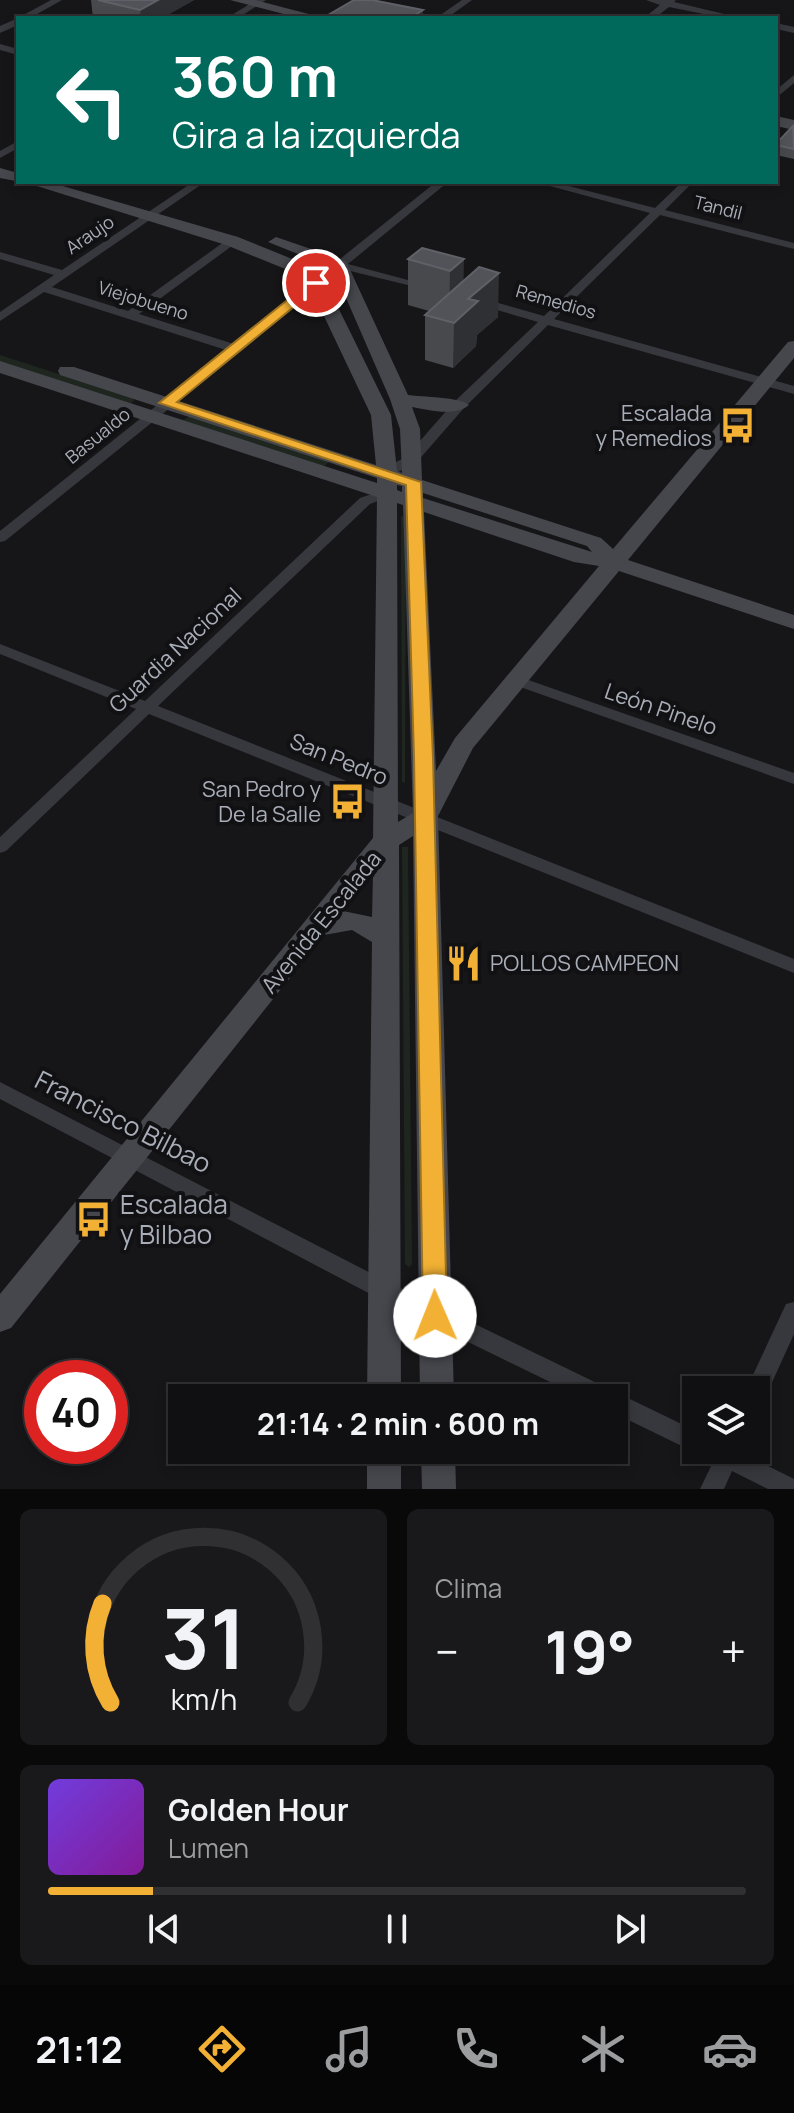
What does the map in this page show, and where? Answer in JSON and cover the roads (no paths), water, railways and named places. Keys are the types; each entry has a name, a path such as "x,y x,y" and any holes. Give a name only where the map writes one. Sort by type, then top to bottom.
{"street":[{"path":"26,16 58,0"},
{"path":"237,0 258,2 310,16"},
{"path":"444,16 468,0"},
{"path":"650,0 728,16"},
{"path":"235,16 258,2"},
{"path":"652,16 669,2"},
{"path":"778,93 794,78"},
{"path":"41,184 157,211 340,265 447,292"},
{"path":"83,184 288,261 306,271 316,283 381,415 386,482 384,1384"},
{"name":"Araujo","path":"0,317 197,184"},
{"name":"Basualdo","path":"0,538 441,184"},
{"name":"Tandil","path":"548,184 794,246"},
{"name":"Guardia Nacional","path":"0,847 411,460 459,405 686,184"},
{"path":"129,316 232,241"},
{"path":"0,255 63,274"},
{"path":"340,265 400,399 410,429 424,818 437,1384"},
{"name":"Viejobueno","path":"43,288 233,348"},
{"name":"Remedios","path":"461,296 794,390"},
{"path":"424,818 463,744 794,346"},
{"path":"0,350 159,410"},
{"path":"0,367 159,410 386,482 582,557 614,562 794,622"},
{"path":"400,399 437,406 459,405"},
{"name":"San Pedro","path":"0,649 794,966"},
{"name":"León Pinelo","path":"514,680 794,779"},
{"name":"Avenida Escalada","path":"0,1318 384,842 424,818"},
{"path":"316,928 343,920 358,921 384,937"},
{"name":"Francisco Bilbao","path":"0,1090 383,1290 576,1384"},
{"path":"764,1376 794,1311"},
{"path":"628,1409 682,1435"},
{"path":"384,1464 384,1489"},
{"path":"438,1464 439,1489"},
{"path":"712,1489 719,1464"},
{"path":"745,1464 791,1489"}],"place":[{"name":"Escalada y Remedios","path":"738,426"},
{"name":"San Pedro y De la Salle","path":"347,802"},
{"name":"POLLOS CAMPEON","path":"464,963"},
{"name":"Escalada y Bilbao","path":"94,1220"}]}
